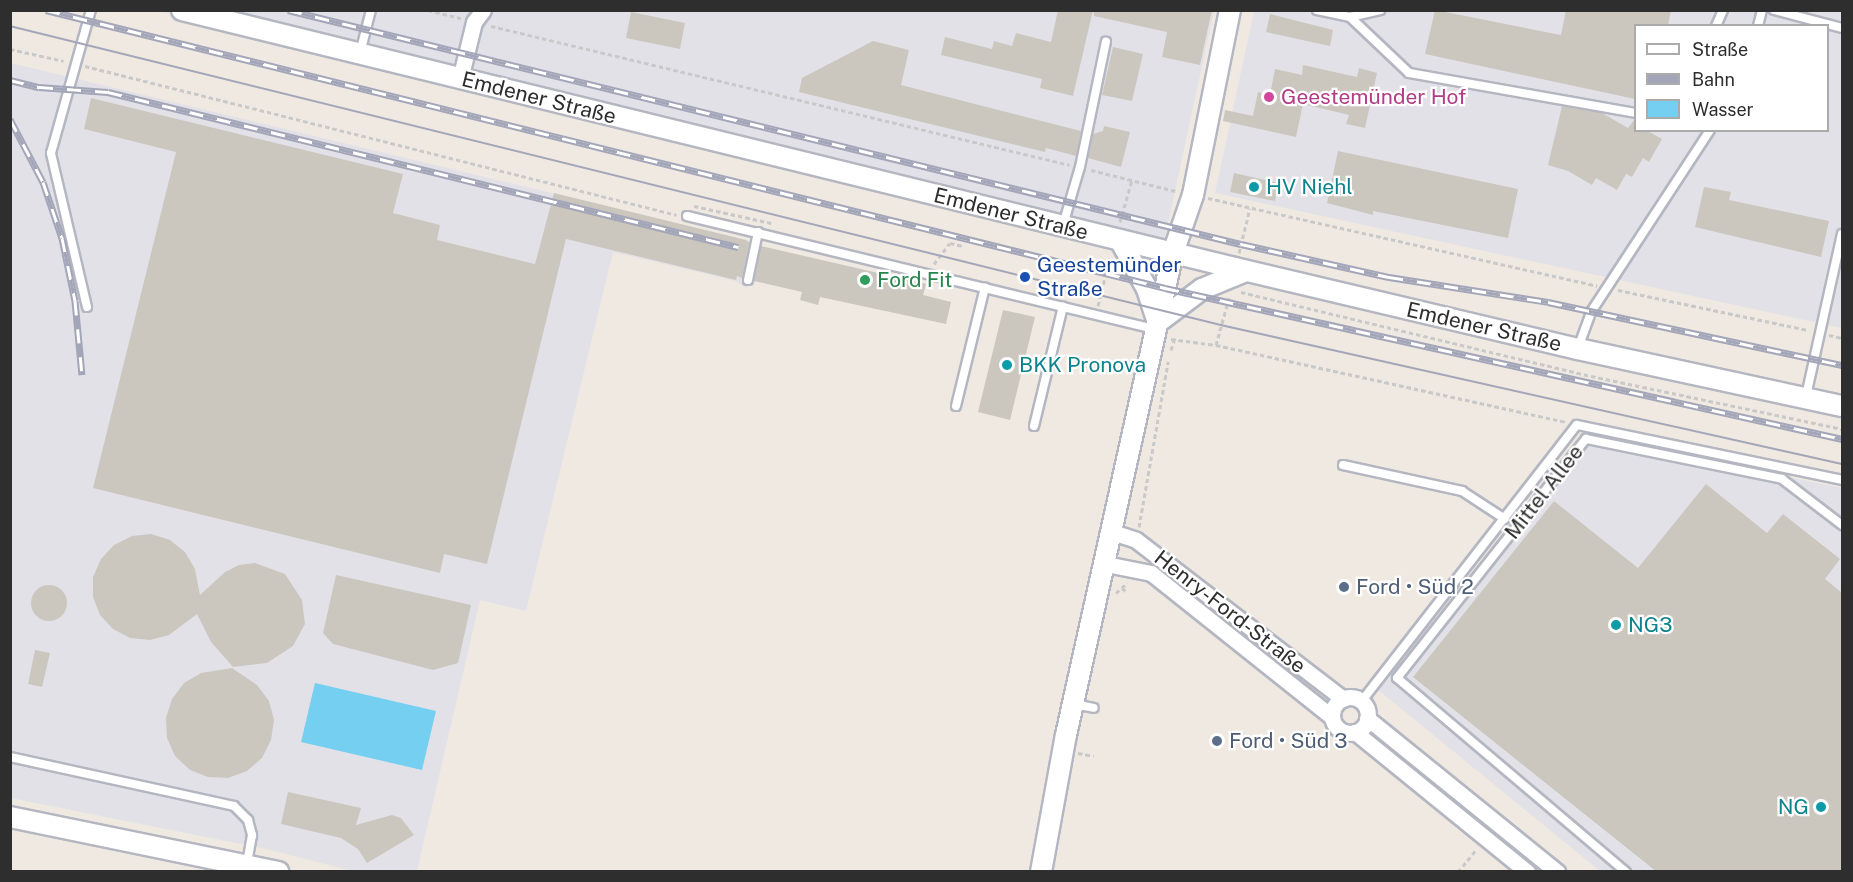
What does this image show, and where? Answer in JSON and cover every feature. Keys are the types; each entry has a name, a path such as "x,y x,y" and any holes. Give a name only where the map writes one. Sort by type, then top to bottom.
{"street":[{"name":"Emdener Straße","path":"182,10 1240,270 1578,349 1842,406"},
{"path":"1041,872 1073,703 1106,564 1173,253 1193,195 1230,10"},
{"path":"460,79 480,14"},
{"path":"1120,240 1147,289 1157,326"},
{"path":"1157,326 1202,289 1240,270"},
{"name":"Henry-Ford-Straße","path":"1112,532 1136,540 1343,699 1361,702"},
{"name":"Henry-Ford-Straße","path":"1106,564 1151,573 1332,717 1340,730 1355,732 1527,872"},
{"path":"1332,717 1334,706 1343,699"},
{"path":"1361,702 1367,718 1557,872"},
{"path":"1355,732 1367,718"},
{"path":"10,817 278,872"}],"lane":[{"path":"87,307 51,153 92,10"},
{"path":"360,54 371,10"},
{"path":"1317,10 1350,17 1380,10"},
{"path":"1717,24 1723,10"},
{"path":"1774,10 1827,24"},
{"path":"1350,17 1409,73 1634,113"},
{"path":"1062,226 1080,167 1106,42"},
{"path":"1578,349 1591,312 1709,132"},
{"path":"686,212 758,232 1063,306 1157,326"},
{"path":"747,280 758,232"},
{"path":"1806,398 1842,234"},
{"path":"956,406 985,287"},
{"path":"1034,426 1063,306"},
{"path":"1361,702 1577,425 1842,480"},
{"name":"Mittel Allee","path":"1626,872 1397,678 1586,439 1782,479 1842,525"},
{"path":"1343,465 1462,491 1505,519"},
{"path":"1073,703 1094,708"},
{"path":"10,757 234,806 248,820 252,835 247,864"}],"path":[{"path":"428,10 480,14 1193,195 1842,338"},
{"path":"10,49 673,217 698,204 774,224"},
{"path":"1240,270 1250,208"},
{"path":"933,266 951,243 963,246"},
{"path":"922,262 940,268"},
{"path":"1097,280 1104,281"},
{"path":"1216,345 1230,290 1590,376 1842,429"},
{"path":"1091,306 1098,306"},
{"path":"1175,338 1216,345 1577,425"},
{"path":"1122,588 1126,592"},
{"path":"1458,872 1470,856"},
{"path":"1461,859 1465,863"}],"shaded area":[{"path":"159,11 1214,11 1164,242"},
{"path":"1254,11 1842,11 1842,328 1215,193"},
{"path":"11,63 759,243 747,289 736,281 613,252 526,611 480,600 417,871 353,871 266,849 11,798"},
{"path":"1584,436 1842,488 1842,871 1600,871 1377,689"}],"water":[{"path":"315,683 436,711 422,770 301,742"}],"building":[{"path":"1058,10 1093,10 1073,96 1040,88 1042,79 941,55 945,37 992,49 994,41 1012,46 1016,33 1051,42"},
{"path":"1094,10 1212,10 1200,65 1162,57 1167,32 1094,16"},
{"path":"1435,10 1561,35 1566,10 1671,10 1668,24 1634,24 1634,99 1425,54"},
{"path":"631,12 685,23 680,49 626,38"},
{"path":"1270,14 1333,30 1330,46 1266,32"},
{"path":"873,41 909,50 901,85 1081,131 1076,156 1046,148 1045,152 799,92 802,78"},
{"path":"1113,47 1143,54 1132,101 1102,95"},
{"path":"1303,65 1357,77 1359,68 1377,73 1365,128 1346,124 1349,115 1303,104 1296,137 1223,121 1225,110 1253,116 1258,92 1270,95 1275,69 1302,75"},
{"path":"91,98 403,174 393,213 440,225 437,240 535,264 554,193 746,240 749,243 742,278 737,276 736,280 566,239 487,564 444,554 440,573 93,488 176,152 84,129"},
{"path":"1562,106 1602,113 1628,128 1634,120 1634,132 1650,132 1662,139 1649,162 1643,158 1632,177 1626,174 1617,190 1596,178 1592,185 1568,171 1548,165"},
{"path":"1104,126 1130,132 1121,167 1088,158 1093,134 1103,131"},
{"path":"1338,151 1518,189 1508,238 1373,211 1373,215 1327,203"},
{"name":"HV Niehl","path":"1234,173 1279,183 1275,201 1230,192"},
{"path":"1704,187 1731,192 1729,200 1829,221 1821,257 1695,227"},
{"path":"761,246 926,284 923,295 951,302 946,324 820,297 818,305 800,300 802,292 754,281"},
{"name":"BKK Pronova","path":"1003,310 1035,317 1010,420 978,412"},
{"name":"NG3","path":"1706,484 1767,533 1783,514 1840,559 1825,579 1842,593 1842,872 1657,872 1413,677 1554,501 1638,568"},
{"path":"151,534 170,540 185,552 195,569 200,595 225,572 239,565 255,563 285,574 302,600 305,624 293,646 267,663 233,667 211,642 197,614 169,635 150,640 130,638 113,629 100,615 93,597 93,577 101,559 114,545 132,536"},
{"path":"336,575 471,605 458,663 433,670 333,644 323,633"},
{"path":"49,585 62,590 67,603 62,616 49,621 36,616 31,603 36,590"},
{"path":"35,650 50,653 42,687 28,684"},
{"path":"232,668 257,685 269,701 274,720 271,740 262,758 247,771 228,778 208,777 190,770 175,756 167,738 166,718 172,699 184,683 201,673"},
{"path":"288,792 361,808 356,825 392,815 401,818 414,835 367,863 358,849 341,838 281,824"}],"tram line":[{"path":"10,26 1221,325 1842,464"}],"railway":[{"path":"46,10 1165,288 1842,439"},
{"path":"288,10 1241,244 1389,277 1548,302 1842,365"},
{"path":"10,80 39,87 108,92 738,247"},
{"path":"10,119 43,182 62,238 75,301 82,375"}],"place":[{"name":"Geestemünder Hof","path":"1269,97"},
{"name":"HV Niehl","path":"1254,187"},
{"name":"Geestemünder Straße","path":"1025,277"},
{"name":"Ford Fit","path":"865,280"},
{"name":"BKK Pronova","path":"1007,365"},
{"name":"Ford • Süd 2","path":"1344,587"},
{"name":"NG3","path":"1616,625"},
{"name":"Ford • Süd 3","path":"1217,741"},
{"name":"NG","path":"1821,807"}]}
